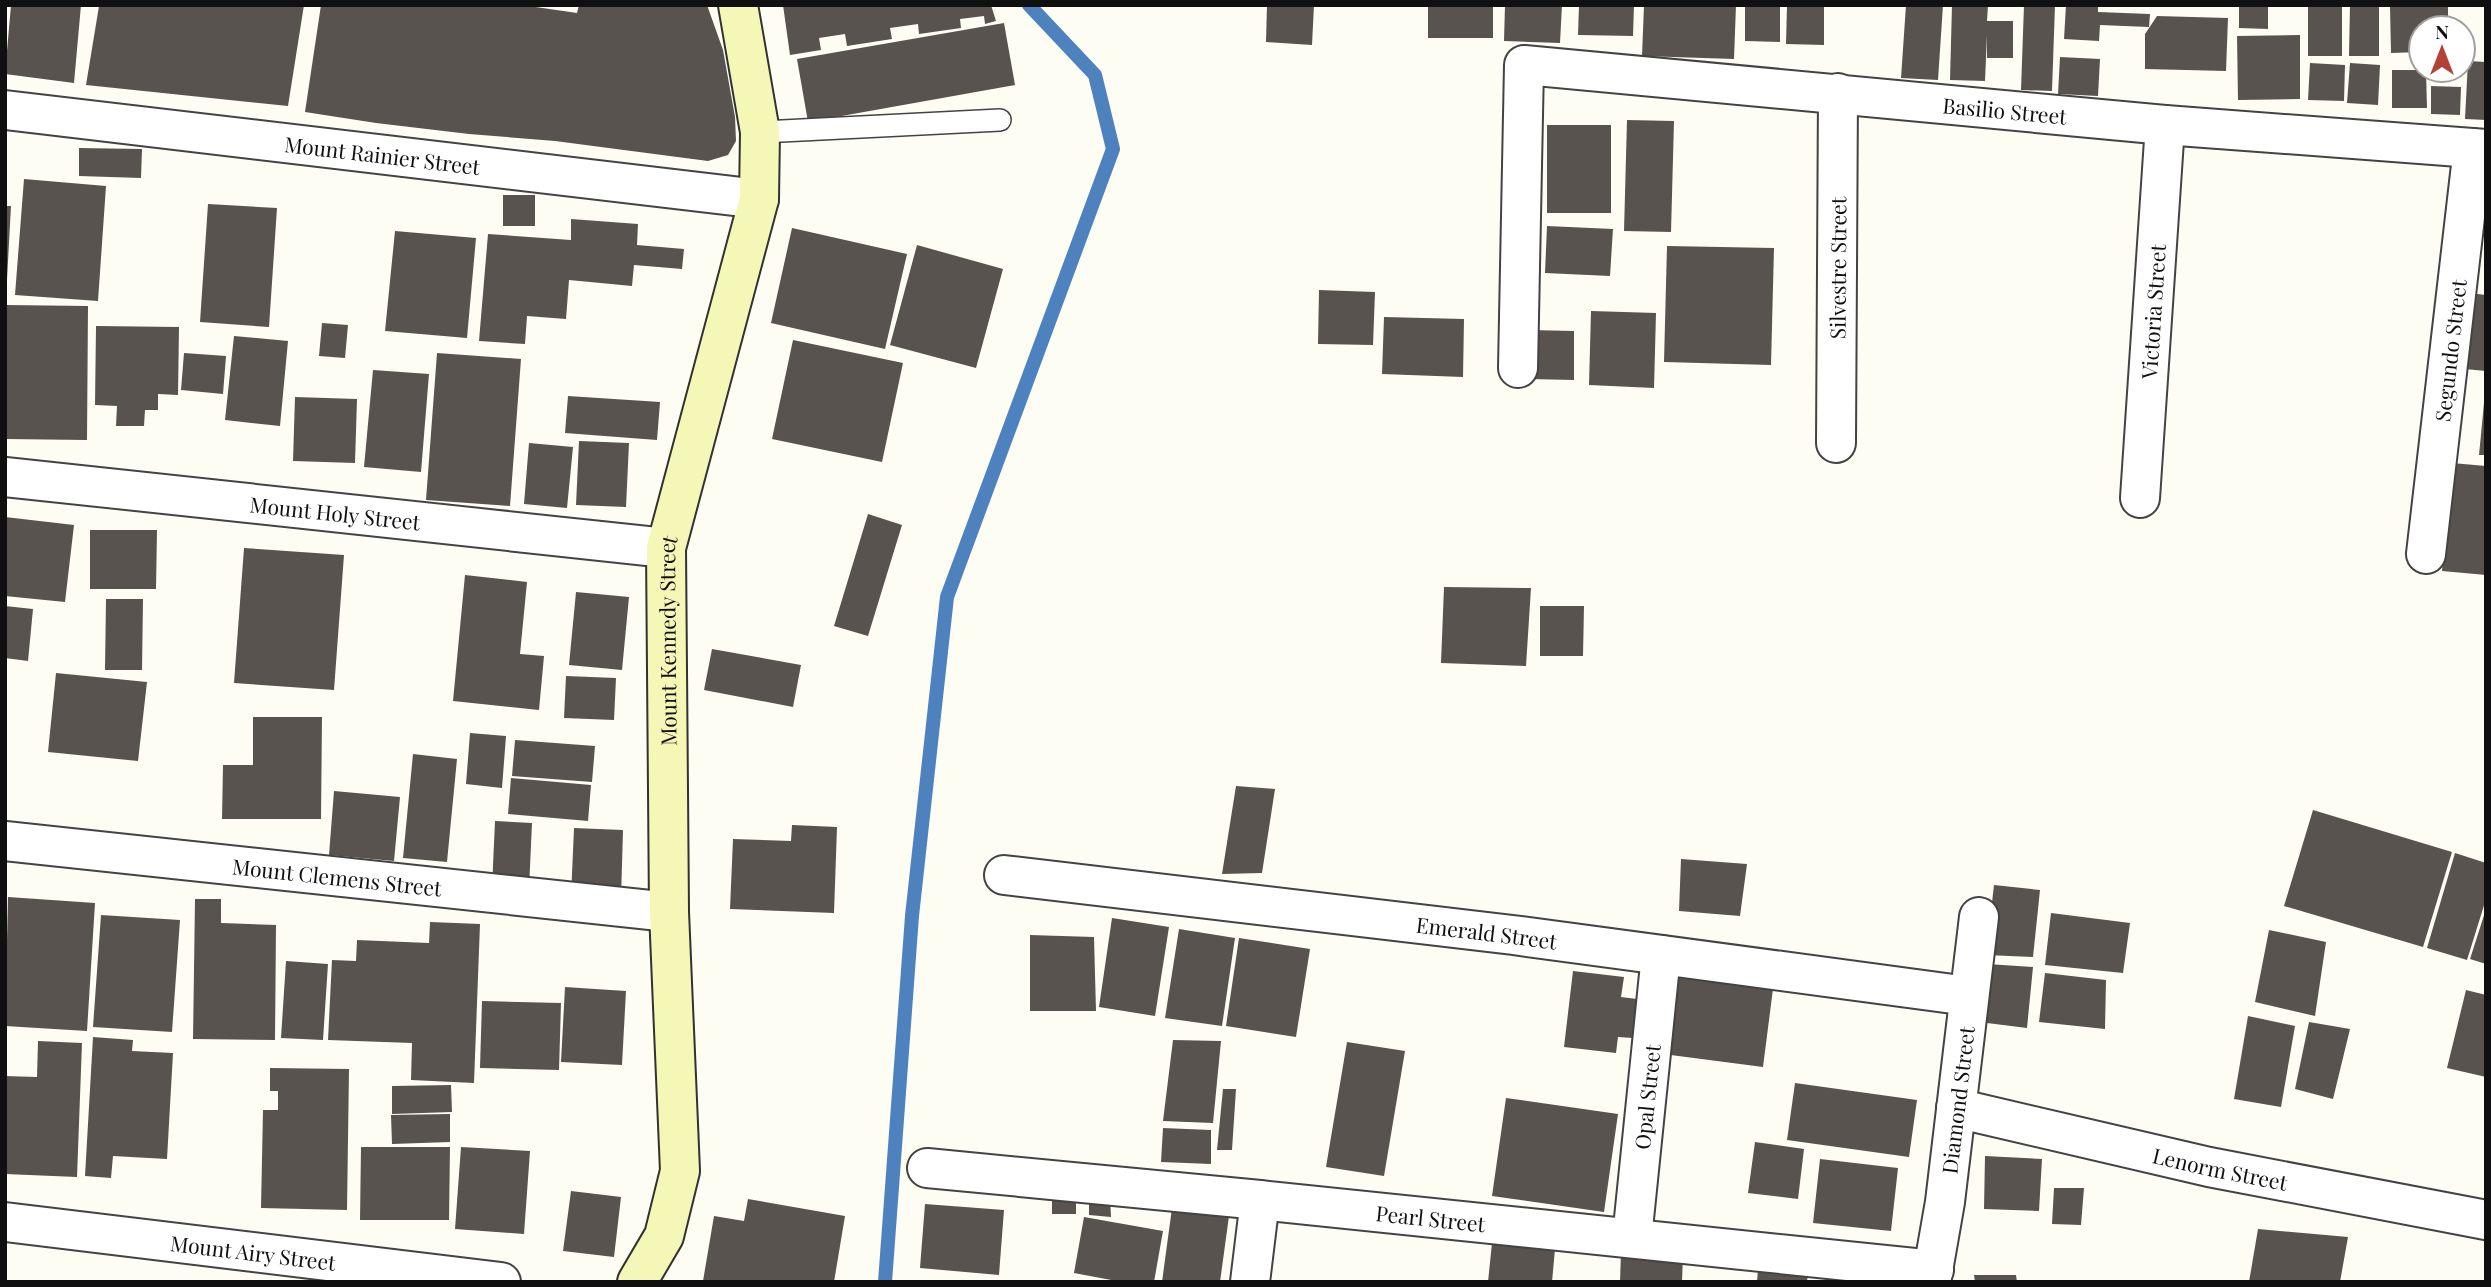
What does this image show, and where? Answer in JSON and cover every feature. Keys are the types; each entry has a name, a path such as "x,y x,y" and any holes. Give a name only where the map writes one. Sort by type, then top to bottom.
{"street":[{"name":"Mount Kennedy Street","path":"637,1282 664,1236 680,1171 669,912 666,548 759,199 760,132 738,5"},
{"name":"Basilio Street","path":"1518,368 1524,65 2165,125 2479,148"},
{"name":"Silvestre Street","path":"1836,443 1838,93"},
{"name":"Mount Rainier Street","path":"5,110 759,199"},
{"name":"Victoria Street","path":"2140,498 2165,125"},
{"name":"Segundo Street","path":"2426,554 2479,148"},
{"name":"Mount Holy Street","path":"5,477 666,548"},
{"name":"Mount Clemens Street","path":"5,841 669,912"},
{"name":"Emerald Street","path":"1004,875 1661,955 1968,996"},
{"name":"Diamond Street","path":"1932,1276 1945,1202 1979,918"},
{"name":"Opal Street","path":"1632,1238 1661,955"},
{"name":"Lenorm Street","path":"1956,1108 2209,1167 2486,1220"},
{"name":"Pearl Street","path":"927,1168 1632,1238 1932,1276"},
{"path":"1250,1282 1260,1199"},
{"name":"Mount Airy Street","path":"5,1222 502,1282"}],"lane":[{"path":"760,132 1000,120"}],"building":[{"path":"11,5 81,5 74,83 5,74"},
{"path":"304,5 288,106 86,85 99,6"},
{"path":"321,5 522,5 577,13 579,5 707,5 723,50 735,117 736,141 728,155 708,161 555,141 376,123 305,112"},
{"path":"783,5 991,5 996,21 985,24 984,16 960,19 961,28 919,34 918,24 890,28 892,39 847,46 845,34 819,38 821,50 790,55"},
{"path":"1267,5 1314,5 1312,45 1266,42"},
{"path":"1428,5 1493,5 1493,38 1428,38"},
{"path":"1505,5 1562,5 1560,43 1504,41"},
{"path":"1579,5 1634,5 1633,36 1578,35"},
{"path":"1644,5 1736,5 1734,59 1642,56"},
{"path":"1745,5 1780,5 1780,42 1745,41"},
{"path":"1787,5 1824,5 1824,45 1786,44"},
{"path":"1906,5 1943,5 1938,80 1901,78"},
{"path":"1952,5 1988,5 1987,21 2013,21 2013,58 1987,58 1987,35 1985,81 1950,80"},
{"path":"2024,5 2055,5 2052,91 2021,90"},
{"path":"2066,5 2098,5 2098,12 2150,14 2149,27 2100,25 2099,41 2064,39"},
{"path":"2239,5 2268,5 2268,29 2239,28"},
{"path":"2308,5 2342,5 2342,56 2308,56"},
{"path":"2350,5 2379,5 2379,56 2349,56"},
{"path":"2448,6 2448,14 2407,14 2407,52 2391,53 2390,7"},
{"path":"2157,16 2228,18 2226,71 2145,69 2145,34"},
{"path":"1004,23 1015,85 808,122 797,59"},
{"path":"2300,35 2300,99 2238,100 2237,36"},
{"path":"2060,57 2100,59 2098,96 2058,94"},
{"path":"2477,62 2486,62 2486,120 2465,119 2467,84 2477,84"},
{"path":"2310,63 2345,65 2344,101 2308,100"},
{"path":"2350,63 2380,65 2378,105 2347,103"},
{"path":"2392,70 2407,70 2407,84 2426,84 2427,108 2392,108"},
{"path":"2431,86 2461,87 2460,115 2431,114"},
{"path":"1627,120 1674,121 1671,232 1624,231"},
{"path":"1547,125 1611,125 1611,213 1547,213"},
{"path":"79,148 142,149 141,178 79,176"},
{"path":"24,179 106,186 98,301 15,295"},
{"path":"503,195 535,195 535,226 503,226"},
{"path":"208,204 277,208 269,327 200,322"},
{"path":"5,206 11,206 7,280 5,280"},
{"path":"571,219 638,224 637,245 684,249 682,269 634,265 632,286 569,280 566,319 527,316 525,344 479,341 488,234 571,240"},
{"path":"1547,226 1613,229 1610,276 1545,273"},
{"path":"792,228 907,254 885,349 771,323"},
{"path":"395,231 476,238 467,338 385,331"},
{"path":"917,245 1003,269 976,368 890,345"},
{"path":"1667,246 1774,248 1771,365 1664,362"},
{"path":"1319,290 1375,292 1373,345 1318,344"},
{"path":"2461,292 2486,295 2486,371 2454,368"},
{"path":"6,305 88,306 87,440 5,439"},
{"path":"1591,311 1656,313 1654,388 1589,385"},
{"path":"1384,317 1464,319 1463,377 1382,374"},
{"path":"322,323 348,325 345,358 319,356"},
{"path":"96,326 179,327 178,395 158,394 158,410 145,410 144,426 116,426 117,406 95,405"},
{"path":"1529,330 1574,331 1574,380 1528,379"},
{"path":"234,336 288,341 280,426 225,420"},
{"path":"793,340 903,363 882,462 772,439"},
{"path":"184,353 226,356 223,394 181,390"},
{"path":"437,353 521,359 510,506 426,500"},
{"path":"373,370 429,374 421,472 364,467"},
{"path":"568,396 660,402 657,440 565,433"},
{"path":"295,397 357,399 355,463 293,461"},
{"path":"2484,403 2486,455 2479,455"},
{"path":"579,441 629,443 626,507 576,505"},
{"path":"529,443 573,447 567,508 524,504"},
{"path":"2452,463 2486,466 2486,575 2442,571"},
{"path":"868,514 902,525 868,636 834,626"},
{"path":"5,517 74,525 65,602 5,596"},
{"path":"90,530 157,530 156,589 90,589"},
{"path":"244,548 344,555 334,690 234,683"},
{"path":"465,575 527,582 520,654 544,656 539,710 453,701"},
{"path":"1444,587 1531,588 1526,666 1441,663"},
{"path":"576,592 629,597 622,670 569,665"},
{"path":"106,599 143,599 142,670 105,670"},
{"path":"5,606 33,609 28,661 5,658"},
{"path":"1540,606 1584,606 1583,656 1540,656"},
{"path":"712,649 801,665 793,707 704,690"},
{"path":"56,673 147,682 138,761 48,752"},
{"path":"566,676 616,678 614,720 564,718"},
{"path":"253,717 322,717 321,819 222,819 223,765 253,765"},
{"path":"470,733 506,736 502,788 466,784"},
{"path":"515,740 595,746 592,782 512,776"},
{"path":"413,754 457,759 447,862 403,858"},
{"path":"511,778 591,785 588,821 508,814"},
{"path":"1236,786 1275,789 1262,873 1222,874"},
{"path":"334,791 400,797 394,861 329,855"},
{"path":"2313,810 2452,852 2423,947 2284,906"},
{"path":"495,821 532,823 529,889 492,888"},
{"path":"792,825 837,827 834,913 730,909 733,839 791,841"},
{"path":"574,828 623,830 621,899 571,897"},
{"path":"2455,853 2486,863 2486,899 2467,960 2427,948"},
{"path":"1681,859 1747,864 1740,916 1679,911"},
{"path":"1994,885 2040,890 2033,957 1986,955"},
{"path":"8,897 95,903 87,1031 5,1026"},
{"path":"195,899 221,899 221,923 276,925 275,1040 193,1039"},
{"path":"2486,909 2486,964 2470,959"},
{"path":"2051,913 2130,923 2123,973 2045,965"},
{"path":"101,915 180,920 172,1032 93,1027"},
{"path":"1112,918 1169,927 1155,1016 1099,1007"},
{"path":"430,922 480,924 474,1083 411,1080 412,1043 328,1040 332,960 356,961 357,940 429,943"},
{"path":"1179,929 1235,938 1222,1026 1165,1018"},
{"path":"2269,930 2326,942 2315,1016 2255,1002"},
{"path":"1030,935 1094,937 1096,1011 1030,1011"},
{"path":"1239,938 1310,949 1296,1037 1226,1026"},
{"path":"286,961 328,964 323,1040 281,1038"},
{"path":"1987,964 2033,967 2027,1028 1979,1022"},
{"path":"1674,967 1774,981 1763,1067 1663,1054"},
{"path":"1573,971 1624,977 1621,997 1637,999 1633,1038 1618,1037 1616,1053 1564,1047"},
{"path":"2045,973 2106,980 2105,1029 2039,1022"},
{"path":"565,987 626,991 622,1065 561,1062"},
{"path":"2466,990 2486,995 2486,1077 2447,1068"},
{"path":"482,1001 561,1003 559,1070 480,1068"},
{"path":"2248,1016 2295,1026 2281,1107 2234,1099"},
{"path":"2309,1022 2350,1029 2333,1099 2295,1089"},
{"path":"93,1037 133,1040 132,1051 173,1053 167,1159 113,1156 111,1178 85,1176"},
{"path":"1173,1040 1221,1041 1213,1123 1163,1121"},
{"path":"38,1041 82,1043 77,1177 5,1174 5,1076 37,1077"},
{"path":"1347,1042 1405,1051 1384,1176 1326,1167"},
{"path":"270,1068 349,1069 347,1210 261,1208 263,1110 278,1110 278,1091 270,1091"},
{"path":"1795,1083 1917,1100 1909,1157 1787,1140"},
{"path":"451,1085 452,1112 392,1114 392,1086"},
{"path":"1223,1089 1236,1089 1232,1150 1217,1150"},
{"path":"1506,1098 1618,1114 1604,1212 1492,1196"},
{"path":"450,1114 450,1142 392,1144 391,1115"},
{"path":"1163,1128 1211,1130 1211,1164 1161,1162"},
{"path":"1755,1142 1804,1149 1798,1199 1748,1193"},
{"path":"361,1147 450,1147 449,1220 360,1220"},
{"path":"461,1147 530,1151 524,1234 455,1229"},
{"path":"1985,1156 2042,1159 2039,1211 1984,1209"},
{"path":"1820,1159 1898,1168 1891,1231 1813,1223"},
{"path":"2054,1188 2084,1188 2081,1225 2052,1224"},
{"path":"571,1191 621,1197 614,1257 563,1251"},
{"path":"1052,1196 1076,1196 1076,1214 1052,1214"},
{"path":"1089,1197 1110,1197 1111,1217 1089,1215"},
{"path":"748,1199 845,1216 834,1282 703,1281 714,1216 744,1221"},
{"path":"925,1204 1004,1210 999,1275 920,1268"},
{"path":"1172,1208 1229,1216 1220,1282 1162,1282"},
{"path":"1084,1217 1163,1231 1154,1282 1122,1282 1074,1273"},
{"path":"2258,1229 2348,1237 2340,1282 2249,1282"},
{"path":"1492,1243 1555,1249 1552,1282 1488,1282"},
{"path":"1621,1252 1683,1255 1682,1282 1620,1282"},
{"path":"1758,1269 1808,1272 1807,1282 1757,1282"},
{"path":"1974,1275 2016,1275 2017,1282 1975,1282"}],"waterway":[{"path":"885,1282 912,916 947,597 1113,149 1095,75 1029,5"}]}
